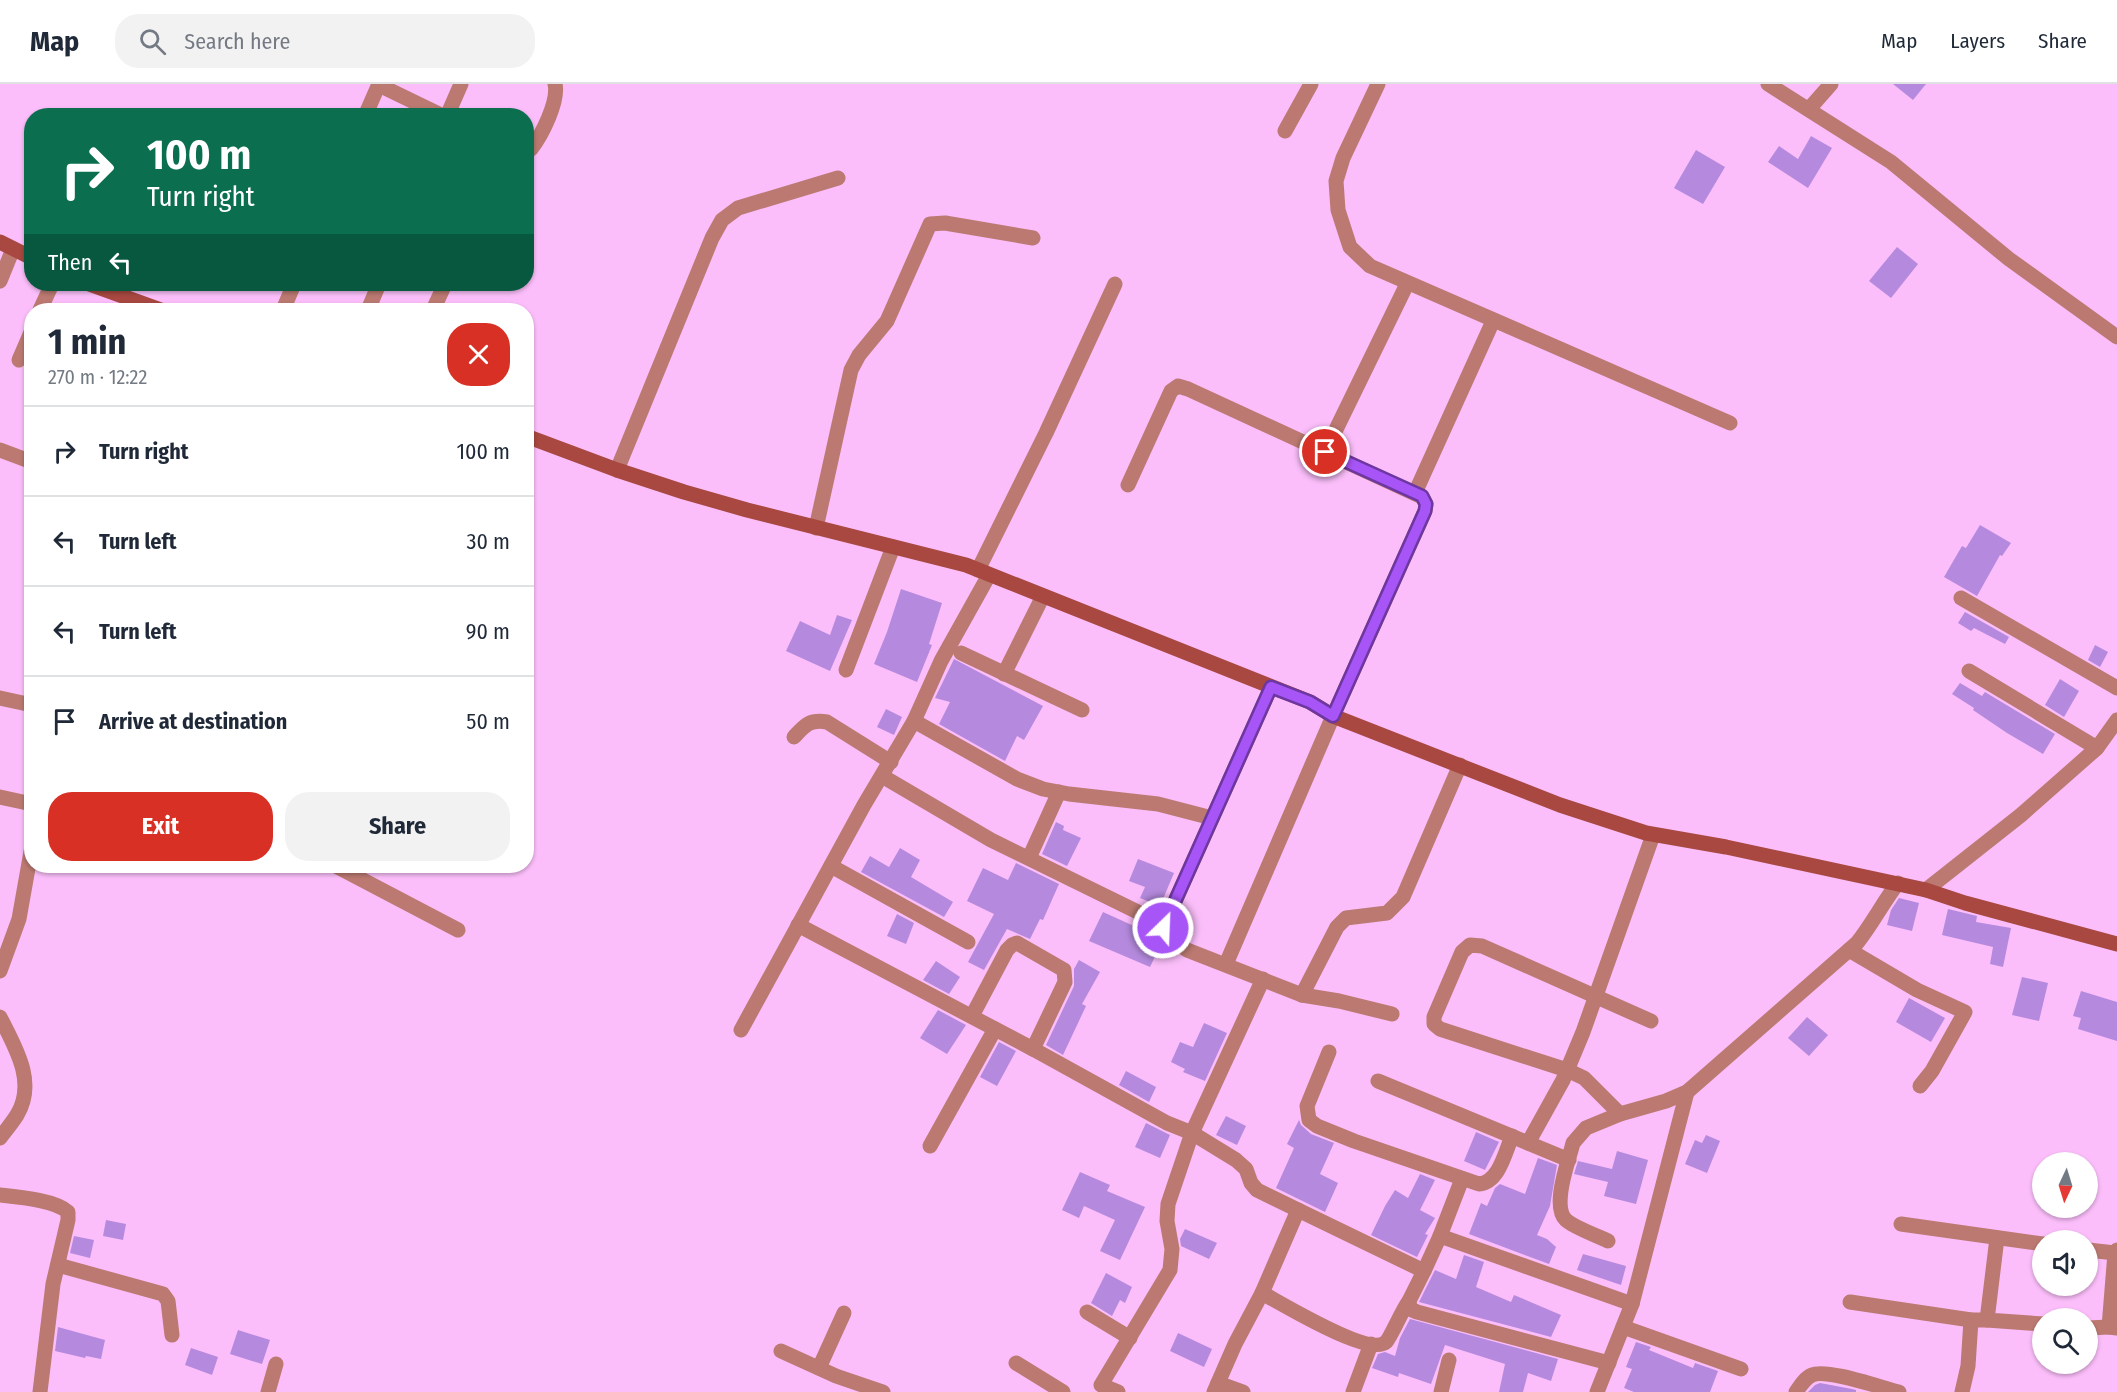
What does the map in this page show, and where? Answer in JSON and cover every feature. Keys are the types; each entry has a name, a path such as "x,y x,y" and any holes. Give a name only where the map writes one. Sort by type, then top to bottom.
{"street":[{"path":"449,108 461,84"},
{"path":"534,145 540,138 556,96 555,84"},
{"path":"1285,131 1311,84"},
{"path":"1378,84 1343,158 1336,181 1338,210 1350,247 1370,266 1407,284 1730,423"},
{"path":"1768,84 1891,162 2009,259 2117,337"},
{"path":"1809,108 1831,84"},
{"path":"369,108 379,85 428,108"},
{"path":"617,470 712,238 722,220 738,208 838,178"},
{"path":"816,528 851,370 859,355 887,321 930,224 945,223 1033,238"},
{"path":"0,281 7,245 24,254"},
{"path":"741,1030 914,721 1115,284"},
{"path":"1325,452 1407,284"},
{"path":"108,291 142,303"},
{"path":"1415,493 1493,321"},
{"path":"19,360 24,348"},
{"path":"1128,485 1170,391 1178,386 1422,496 1426,504 1425,511 1226,964"},
{"path":"534,439 617,470 726,504 966,565 1310,702 1333,716 1560,805 1653,835 1726,847 1898,883 2117,944"},
{"path":"0,450 24,459"},
{"path":"846,670 893,547"},
{"path":"1004,674 1043,596"},
{"path":"1961,598 2117,688"},
{"path":"961,653 1082,710"},
{"path":"1969,671 2097,748"},
{"path":"1163,928 1271,687"},
{"path":"0,698 24,703"},
{"path":"794,737 807,722 817,720 826,722 891,762"},
{"path":"1926,890 2013,821 2097,748 2117,720"},
{"path":"914,721 1017,779 1044,789 1158,804 1212,818"},
{"path":"1302,995 1337,927 1346,918 1388,913 1403,897 1460,765"},
{"path":"882,776 991,840 1150,918 1187,950 1302,995 1392,1014"},
{"path":"1029,858 1059,792"},
{"path":"0,797 24,802"},
{"path":"1528,1143 1567,1070 1596,996 1653,835"},
{"path":"831,866 968,942"},
{"path":"0,971 19,919 27,873"},
{"path":"349,873 458,930"},
{"path":"1608,1241 1565,1220 1560,1209 1559,1196 1573,1143 1586,1128 1687,1092 1849,950 1873,923 1884,900 1898,883"},
{"path":"798,925 972,1016 1157,1117 1192,1133 1236,1160 1246,1169 1257,1190 1424,1271"},
{"path":"972,1016 1007,950 1017,943 1064,970 1066,976 1033,1049"},
{"path":"1620,1114 1584,1078 1567,1070 1440,1029 1434,1024 1438,1007 1462,952 1470,945 1482,946 1651,1021"},
{"path":"1849,950 1917,990 1965,1012 1932,1071 1920,1086"},
{"path":"1118,1392 1100,1389 1170,1270 1172,1249 1167,1221 1168,1204 1192,1133 1263,979"},
{"path":"0,1017 19,1056 25,1077 26,1092 18,1114 0,1138"},
{"path":"930,1146 995,1029"},
{"path":"1329,1052 1307,1106 1309,1120 1317,1126 1479,1184 1487,1184 1493,1178 1512,1136"},
{"path":"1378,1081 1569,1160"},
{"path":"1597,1392 1632,1304 1687,1092"},
{"path":"1262,1293 1327,1329 1371,1344 1384,1343 1424,1271 1462,1179"},
{"path":"0,1195 50,1203 68,1212 47,1327 40,1392"},
{"path":"1243,1392 1216,1387 1235,1344 1262,1293 1298,1210"},
{"path":"1901,1224 2032,1243"},
{"path":"1440,1236 1632,1304"},
{"path":"1987,1320 1997,1238"},
{"path":"2098,1251 2116,1252 2113,1327 2098,1328"},
{"path":"58,1265 163,1294 168,1301 172,1335"},
{"path":"1409,1301 1410,1309 1417,1312 1609,1363"},
{"path":"1850,1302 1971,1320 2032,1323"},
{"path":"1087,1312 1130,1338"},
{"path":"819,1368 844,1313"},
{"path":"1962,1392 1968,1366 1971,1320"},
{"path":"1623,1327 1741,1369"},
{"path":"1353,1392 1371,1344"},
{"path":"781,1351 836,1376 883,1392"},
{"path":"1441,1392 1449,1360"},
{"path":"1016,1363 1063,1392"},
{"path":"268,1392 276,1364"},
{"path":"1796,1392 1802,1382 1812,1374 1826,1373 1862,1387 1899,1392"},
{"path":"831,1392 836,1376"}],"building":[{"path":"1893,84 1926,84 1913,100"},
{"path":"1811,136 1832,148 1808,188 1768,162 1779,146 1798,159"},
{"path":"1696,150 1725,167 1703,204 1674,188"},
{"path":"1897,247 1918,264 1891,298 1869,281"},
{"path":"1980,525 2011,543 2002,556 2000,555 1977,596 1944,577 1962,546 1966,548"},
{"path":"901,589 942,603 929,644 932,645 917,682 874,664"},
{"path":"1965,612 2009,637 2005,644 1974,628 1971,631 1958,623"},
{"path":"837,615 852,620 830,671 786,651 800,621 830,635"},
{"path":"2095,645 2108,652 2100,667 2088,660"},
{"path":"954,659 1043,706 1024,740 1017,736 1005,761 939,724 950,702 935,698"},
{"path":"2060,679 2079,691 2064,717 2045,705"},
{"path":"1960,683 1982,696 1985,692 2055,734 2043,754 2007,733 1952,694"},
{"path":"886,709 902,717 894,735 877,727"},
{"path":"1056,822 1064,826 1063,830 1081,838 1067,866 1042,854"},
{"path":"900,848 920,860 911,877 953,902 944,917 861,872 870,856 889,867"},
{"path":"1138,859 1174,873 1160,906 1140,898 1145,887 1129,881"},
{"path":"1016,863 1059,884 1043,920 1040,919 1030,939 1007,929 984,970 968,962 994,914 967,901 983,868 1008,880"},
{"path":"1899,898 1919,903 1912,931 1887,925 1891,910"},
{"path":"1948,909 1977,916 1976,922 2011,928 2003,967 1990,964 1993,947 1942,935"},
{"path":"1103,912 1156,936 1162,942 1150,967 1089,941"},
{"path":"897,914 914,923 906,944 887,936"},
{"path":"1079,960 1100,972 1082,1004 1086,1006 1063,1055 1046,1045 1074,986 1074,969"},
{"path":"936,961 960,977 949,994 923,980"},
{"path":"2022,977 2048,983 2039,1021 2012,1015"},
{"path":"2081,991 2117,1002 2117,1041 2078,1029 2081,1018 2073,1016"},
{"path":"1909,998 1945,1018 1931,1042 1896,1022"},
{"path":"938,1010 966,1025 947,1054 920,1038"},
{"path":"1807,1017 1828,1035 1809,1056 1788,1038"},
{"path":"1204,1023 1227,1033 1205,1081 1183,1072 1185,1069 1171,1062 1180,1042 1193,1047"},
{"path":"999,1042 1016,1051 997,1086 980,1077"},
{"path":"1126,1071 1156,1087 1149,1102 1119,1085"},
{"path":"1226,1116 1246,1126 1237,1145 1216,1135"},
{"path":"1299,1120 1311,1134 1334,1143 1320,1174 1338,1183 1325,1212 1276,1188 1294,1148 1287,1144"},
{"path":"1146,1123 1170,1135 1160,1158 1135,1147"},
{"path":"1476,1132 1499,1142 1485,1170 1464,1161"},
{"path":"1706,1135 1720,1141 1707,1173 1685,1164 1695,1140 1702,1143"},
{"path":"1617,1151 1648,1160 1636,1204 1604,1196 1608,1182 1574,1174 1578,1161 1612,1169"},
{"path":"1538,1158 1557,1165 1550,1206 1537,1235 1547,1239 1556,1247 1549,1264 1469,1234 1481,1203 1487,1206 1495,1188 1500,1184 1525,1194"},
{"path":"1080,1172 1110,1185 1107,1191 1145,1207 1120,1260 1100,1251 1115,1220 1084,1206 1079,1218 1062,1210"},
{"path":"1420,1174 1435,1180 1420,1210 1435,1218 1425,1234 1428,1235 1417,1257 1371,1235 1395,1190 1408,1198"},
{"path":"106,1220 126,1224 123,1240 103,1236"},
{"path":"1185,1229 1217,1243 1209,1259 1181,1246 1180,1239"},
{"path":"74,1236 94,1240 90,1258 70,1253"},
{"path":"1583,1254 1626,1266 1621,1285 1577,1270"},
{"path":"1464,1255 1484,1262 1476,1287 1511,1302 1514,1295 1561,1315 1551,1337 1419,1302 1435,1270 1456,1279"},
{"path":"1106,1273 1132,1287 1125,1303 1120,1300 1112,1316 1091,1303"},
{"path":"1410,1319 1558,1359 1551,1381 1528,1373 1523,1392 1499,1392 1505,1364 1445,1345 1431,1384 1399,1373 1398,1377 1372,1368 1378,1354 1385,1352 1395,1356 1400,1338"},
{"path":"58,1327 105,1340 101,1359 55,1351"},
{"path":"238,1330 270,1340 262,1364 230,1354"},
{"path":"1178,1333 1212,1349 1204,1367 1170,1351"},
{"path":"1636,1342 1651,1347 1649,1350 1693,1368 1695,1363 1718,1371 1710,1392 1634,1392 1624,1388 1632,1369 1626,1367"},
{"path":"191,1348 218,1357 212,1375 185,1365"},
{"path":"1820,1383 1856,1390 1856,1392 1808,1392"}],"route":[{"path":"1163,928 1271,687 1310,702 1333,716 1425,511 1426,504 1422,496 1325,452"}]}
